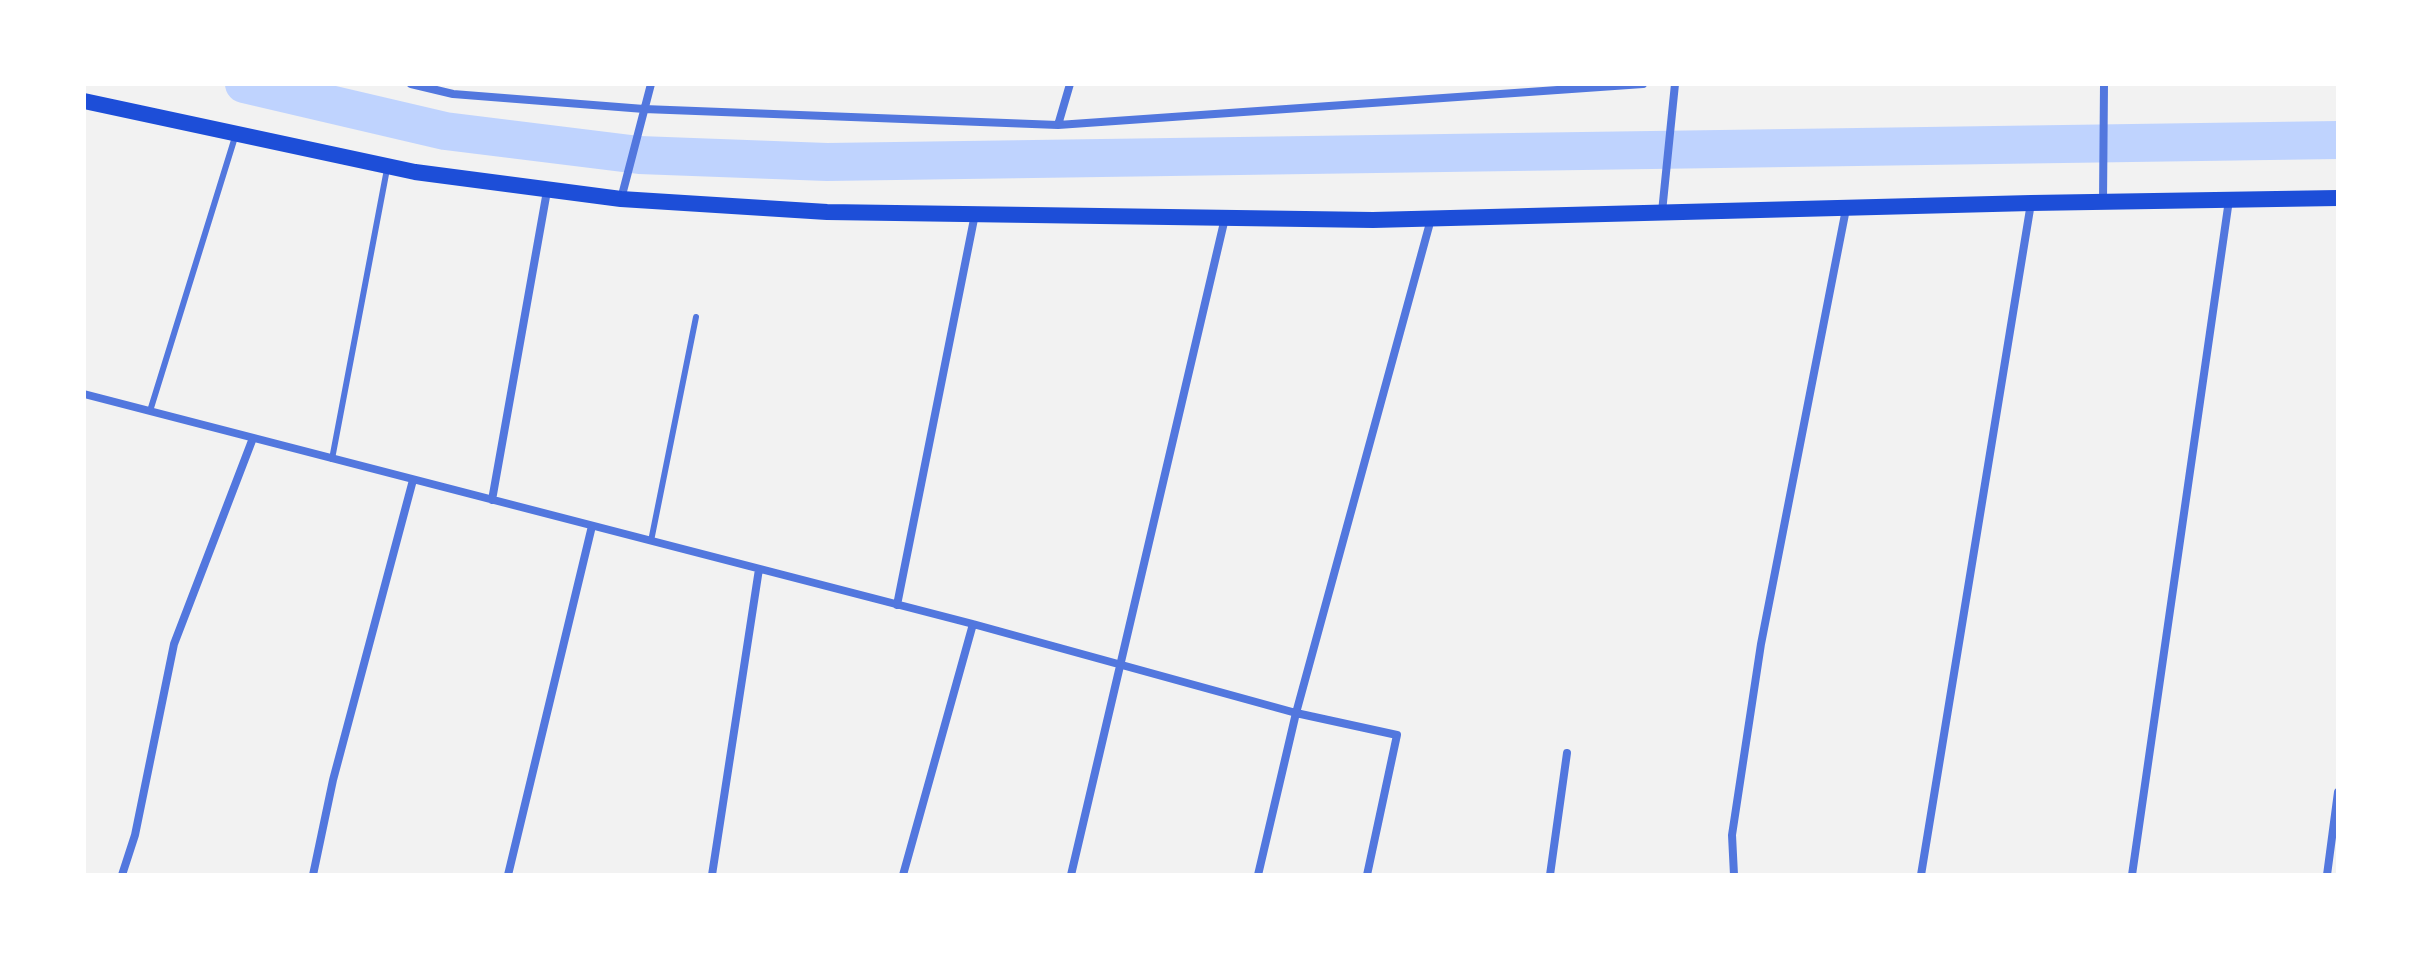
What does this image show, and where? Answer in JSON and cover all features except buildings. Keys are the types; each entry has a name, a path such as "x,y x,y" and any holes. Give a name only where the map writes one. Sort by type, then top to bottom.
{"main road":[{"path":"84,101 387,166 547,191 623,192 827,212 1431,219 2338,198"}],"street":[{"path":"411,84 453,94 642,114 1058,125 1643,84"},
{"path":"623,192 651,84"},
{"path":"1058,125 1070,84"},
{"path":"1662,213 1662,188 1675,84"},
{"path":"2103,202 2104,84"},
{"path":"492,500 547,191"},
{"path":"2132,875 2229,199"},
{"path":"1921,875 2031,203"},
{"path":"1734,875 1732,835 1761,644 1846,208"},
{"path":"897,605 975,214"},
{"path":"1071,875 1225,218"},
{"path":"1258,875 1296,713 1431,219"},
{"path":"84,394 973,624 1296,713 1397,735 1367,875"},
{"path":"122,875 135,835 174,644 253,438"},
{"path":"313,875 333,780 413,480"},
{"path":"508,875 592,526"},
{"path":"712,875 759,569"},
{"path":"903,875 973,624"},
{"path":"1550,875 1567,753"},
{"path":"2327,875 2338,792"}],"lane":[{"path":"150,411 236,133"},
{"path":"332,459 387,166"},
{"path":"651,541 696,317"}],"waterway":[{"path":"244,84 445,131 639,155 827,162 2338,140"}]}
